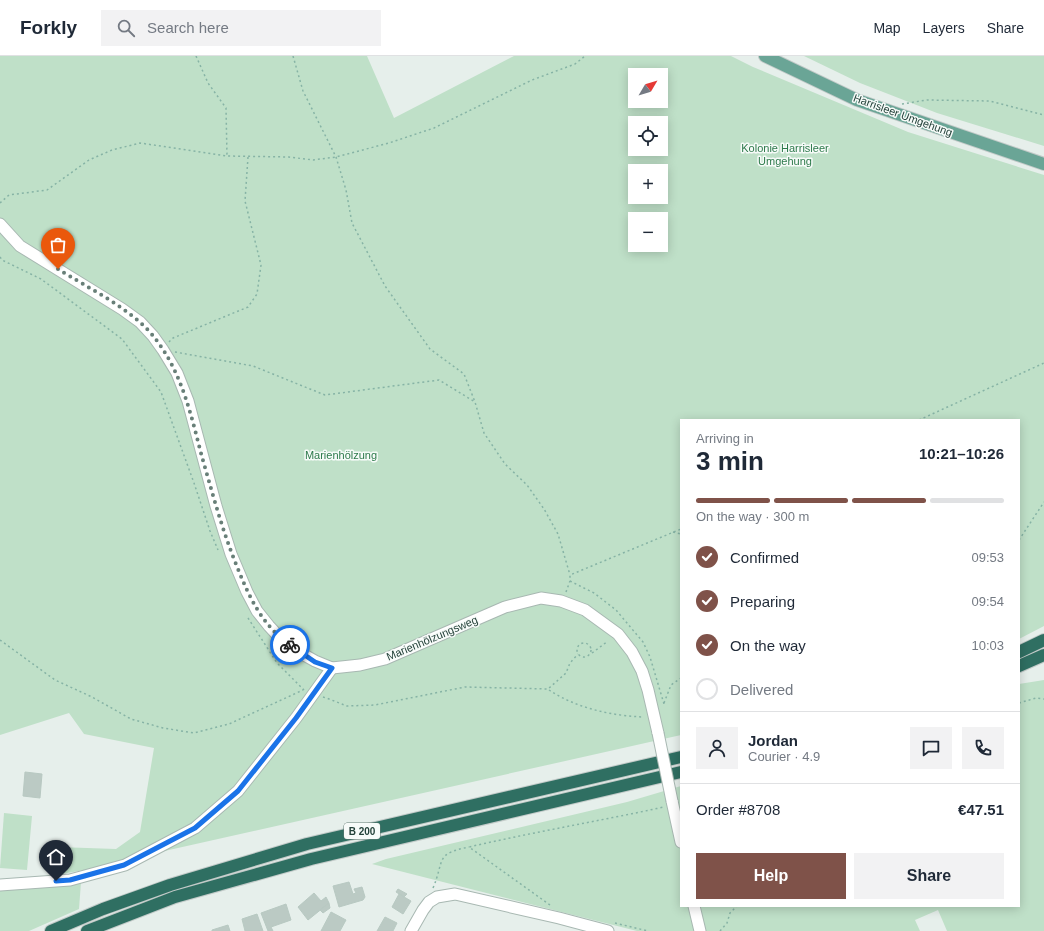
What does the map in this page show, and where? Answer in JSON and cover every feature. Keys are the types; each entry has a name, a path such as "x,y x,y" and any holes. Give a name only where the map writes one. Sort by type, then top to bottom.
{"highway":[{"path":"1020,652 1044,640"},
{"path":"1020,667 1044,655"},
{"path":"1020,667 1044,665"},
{"name":"B 200","path":"51,931 102,909 170,885 307,844 680,757"},
{"name":"B 200","path":"86,931 175,897 311,859 680,772"}],"main road":[{"name":"Harrisleer Umgehung","path":"765,56 857,100 1044,164"}],"street":[{"name":"Marienhölzungsweg","path":"2,228 20,246 122,309 140,322 163,350 177,373 188,401 216,506 231,554 247,592 257,611 282,639 297,651 315,662 332,668 360,665 385,659 505,607 541,598 561,601 585,610 618,634 632,652 642,671 658,733 680,837"},
{"path":"0,885 70,880 124,865 195,828 238,791 308,693 332,668"},
{"path":"411,931 422,910 435,892 455,894 559,918 604,931"},
{"path":"694,907 700,931"}],"path":[{"path":"196,56 208,83 226,108 227,156"},
{"path":"292,56 303,91 336,157 346,190 352,223 386,286 430,348 464,374 475,402 484,433 504,464 527,485 544,509 558,534 570,575 570,581 561,601"},
{"path":"0,203 9,195 47,190 89,160 112,150 140,143 227,156 290,157 313,160 336,157 390,143 434,128 532,80 575,64 585,56"},
{"path":"901,104 927,100 990,100 1044,115"},
{"path":"248,157 245,201 261,265 257,294 248,307 173,338 163,350 253,366 325,396 439,380 475,402"},
{"path":"0,257 2,260 41,279 122,339 161,392 210,531 219,551"},
{"path":"921,419 1044,363"},
{"path":"1020,538 1044,502"},
{"path":"570,575 680,529"},
{"path":"674,532 680,534"},
{"path":"248,616 277,663 308,693 347,706 375,705 465,687 548,689 562,698 597,711 643,717 653,713 664,704 671,685 680,679"},
{"path":"578,654 586,657 618,634"},
{"path":"0,640 55,680 92,697 131,719 163,728 194,733 229,724 308,693"},
{"path":"578,654 576,650 579,645 585,643 591,647 592,653"},
{"path":"548,689 566,673 570,664 578,654"},
{"path":"1020,703 1036,698 1044,699"},
{"path":"435,892 442,859 446,854 454,850 523,834 609,819 673,803"},
{"path":"469,847 536,894 554,909 559,918"},
{"path":"720,931 727,923 730,913 736,907"}],"green space":[{"name":"Marienhölzung","path":"0,56 367,56 394,118 514,56 731,56 753,67 908,132 1044,175 1044,626 1020,638 1020,419 680,419 680,735 160,852 118,864 56,875 58,847 116,849 140,832 154,748 84,734 69,713 0,735"},
{"path":"804,56 1044,56 1044,146 937,113 860,83"},
{"path":"1044,680 1044,931 947,931 938,910 915,920 920,931 637,931 372,864 386,859 627,802 680,786 680,907 1020,907 1020,684"},
{"path":"4,813 32,816 27,870 0,868"},
{"path":"81,882 79,909 29,931 0,931 0,890"}],"building":[{"path":"25,772 42,774 40,798 23,796"},
{"path":"349,882 353,894 356,893 354,889 362,887 365,897 363,900 339,907 333,886"},
{"path":"398,889 407,894 404,897 396,892"},
{"path":"314,893 321,901 326,897 329,903 308,920 298,907"},
{"path":"399,894 411,901 403,914 392,907"},
{"path":"329,903 330,908 323,913 320,910"},
{"path":"286,904 291,920 271,927 273,931 268,931 261,913"},
{"path":"331,912 346,920 340,931 321,931"},
{"path":"257,914 263,931 245,931 242,919"},
{"path":"385,917 397,923 393,931 377,931"},
{"path":"228,925 230,931 212,931 212,930"}],"way so far":[{"path":"58,269 140,322 163,350 177,373 188,401 216,506 231,554 247,592 257,611 269,626 290,645"}],"route":[{"path":"56,881 70,880 124,865 195,828 238,791 296,718 332,668 315,662 290,645"}],"park label":[{"name":"Kolonie Harrisleer Umgehung","path":"785,154"}]}
